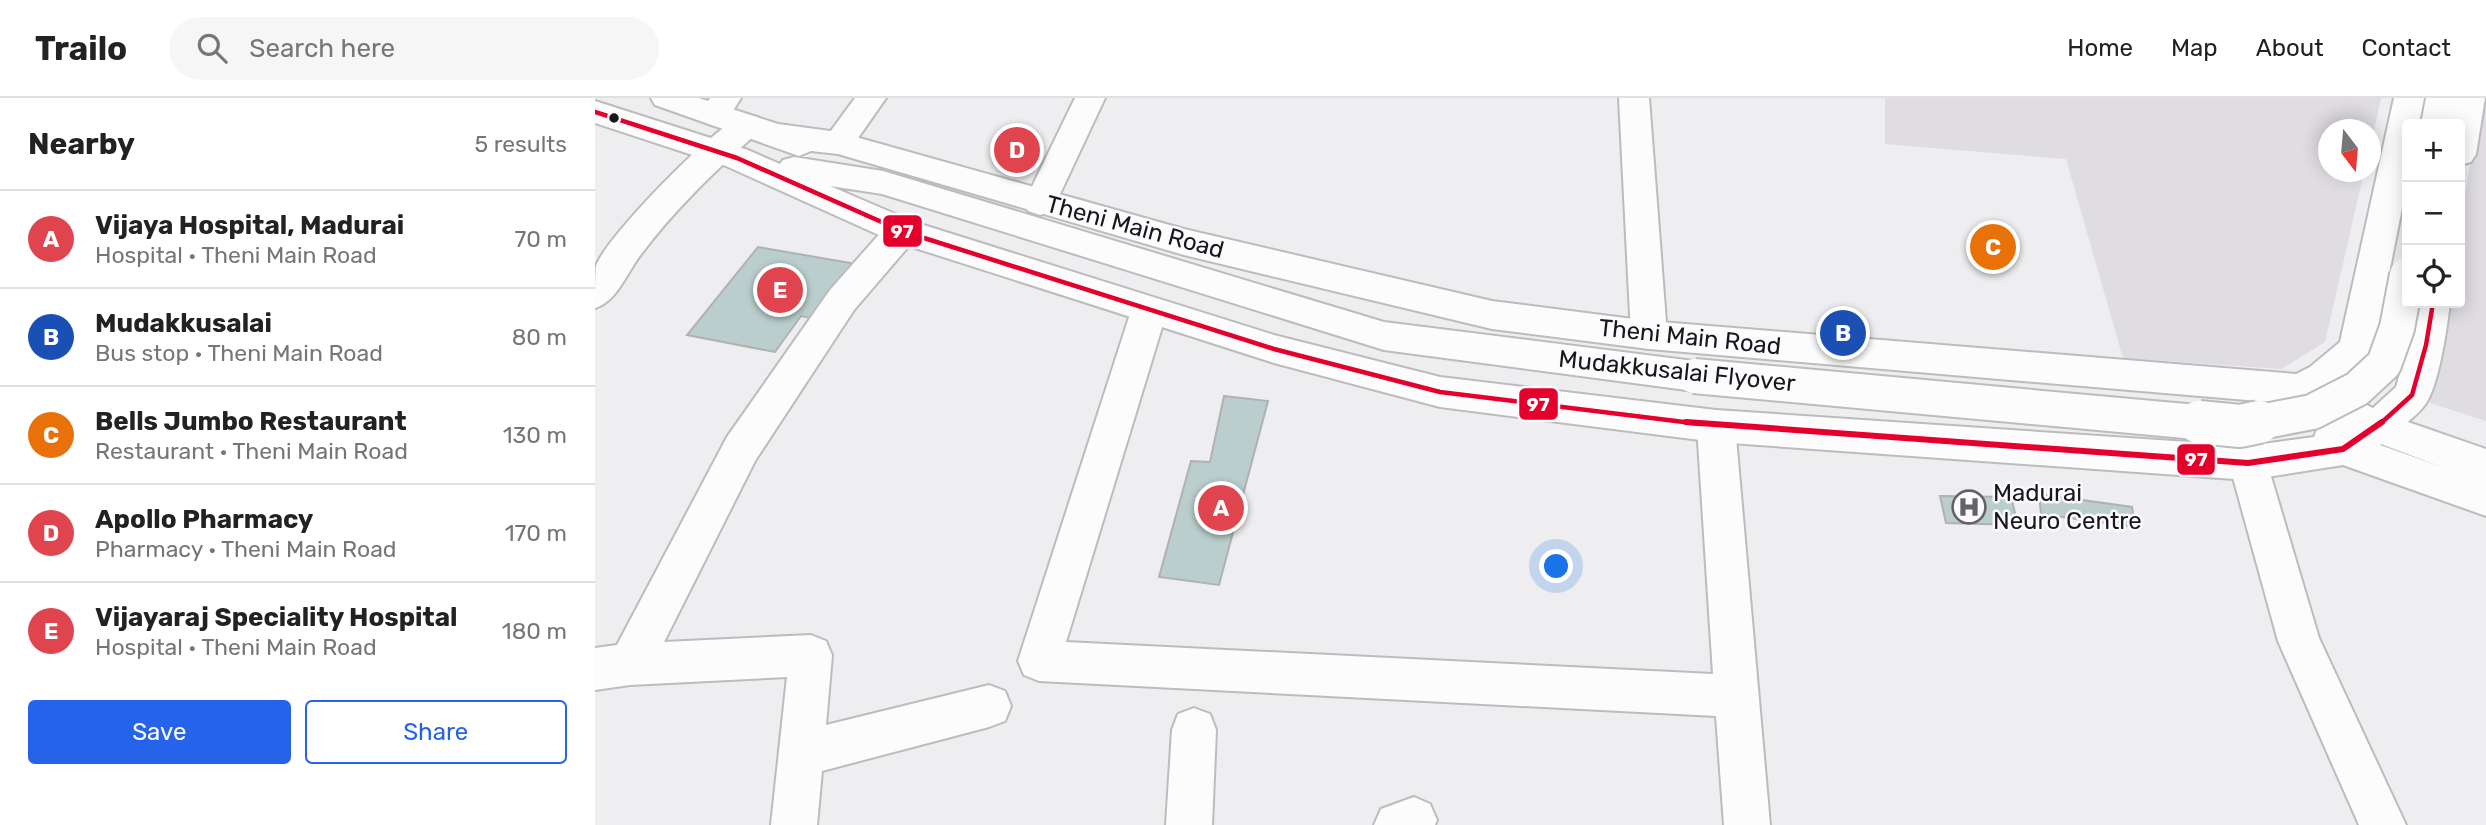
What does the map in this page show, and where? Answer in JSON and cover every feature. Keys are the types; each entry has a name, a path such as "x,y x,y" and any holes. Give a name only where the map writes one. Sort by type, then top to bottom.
{"main road":[{"name":"Theni Main Road","path":"666,98 721,106 744,142 902,231 1149,311 1274,349 1440,392 1716,426 2248,463 2343,449 2377,426 2411,395 2426,345 2432,308"},
{"path":"838,143 871,98"},
{"path":"1040,203 1090,98"},
{"path":"1634,98 1649,335"},
{"path":"2298,389 2323,378 2356,349 2409,98"},
{"path":"2437,119 2441,98"},
{"path":"2465,126 2470,98"},
{"name":"Theni Main Road","path":"595,112 744,142 883,183"},
{"name":"Theni Main Road","path":"744,142 838,143 1040,203 1198,245 1492,315 1649,335 2298,389"},
{"name":"Theni Main Road","path":"744,142 883,183"},
{"path":"595,295 610,269 697,168 744,142"},
{"name":"Mudakkusalai Flyover","path":"883,183 1384,336 1694,376 2241,426 2312,412 2357,389 2384,365 2397,328 2402,302"},
{"path":"612,666 741,449 842,300 902,231"},
{"path":"1149,311 1039,661 1736,696"},
{"path":"2298,389 2377,426 2486,466"},
{"path":"2298,389 2343,449 2486,499"},
{"path":"1716,426 1747,825"},
{"path":"2248,463 2298,641 2383,825"},
{"path":"612,666 811,655 794,825"},
{"path":"801,754 989,706"},
{"path":"1189,825 1194,730"}],"shaded area":[{"path":"1885,98 2381,98 2376,119 2318,119 2318,182 2362,182 2325,342 2281,369 2123,358 2066,159 1885,144"},
{"path":"2481,98 2486,98 2486,421 2430,403 2445,308 2465,308 2465,193"}],"building":[{"path":"758,247 856,264 816,319 801,316 775,352 687,335"},
{"path":"1224,396 1268,401 1219,585 1159,577 1191,461 1210,462"},
{"path":"2039,494 2132,507 2135,527 2041,514"},
{"path":"1940,496 2011,497 2018,525 1946,523"}],"transit line":[{"name":"97","path":"595,112 737,158 902,231 1274,349 1440,392 1716,426 2248,463 2343,449 2377,427 2412,395 2426,345 2432,308"}],"place":[{"name":"Apollo Pharmacy","path":"1017,150"},
{"name":"Bells Jumbo Restaurant","path":"1993,247"},
{"name":"Vijayaraj Speciality Hospital","path":"780,290"},
{"name":"Mudakkusalai","path":"1843,333"},
{"name":"Madurai Neuro Centre","path":"1969,507"},
{"name":"Vijaya Hospital, Madurai","path":"1221,508"}]}
